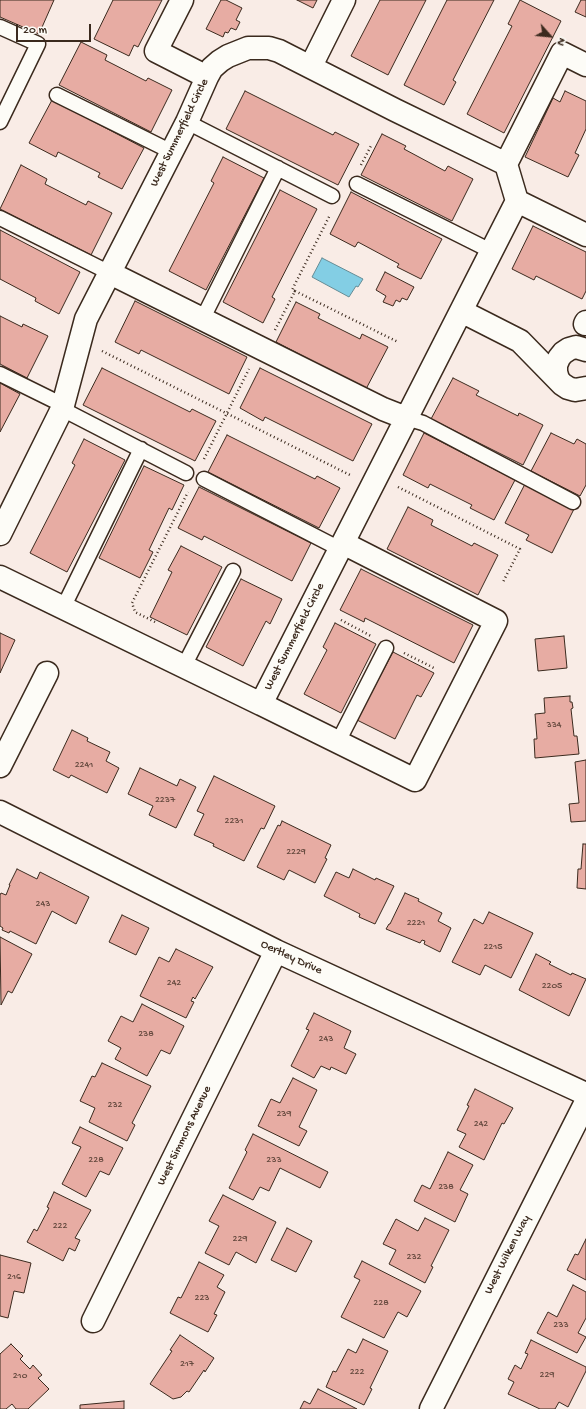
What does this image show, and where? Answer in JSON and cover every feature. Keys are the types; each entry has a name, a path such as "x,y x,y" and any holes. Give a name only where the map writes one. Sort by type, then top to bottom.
{"street":[{"path":"182,0 156,51 206,77"},
{"path":"310,66 344,0"},
{"name":"West Summerfield Circle","path":"0,534 63,407 86,319 188,122 206,77 212,68 228,56 248,48 269,48 279,51 506,164"},
{"path":"586,65 562,53 506,164 517,201 586,235"},
{"name":"West Summerfield Circle","path":"0,577 260,704 517,201"},
{"path":"110,273 203,318 380,408 406,418"},
{"path":"461,311 520,341 577,388"},
{"path":"520,341 581,349"},
{"path":"577,388 558,379 556,365 563,353 569,349 581,349"},
{"path":"260,704 415,780 496,621 342,546"},
{"path":"0,766 47,672"},
{"name":"Oertley Drive","path":"0,812 276,951 586,1094"},
{"name":"West Simmons Avenue","path":"93,1321 276,951"},
{"name":"West Wilken Way","path":"431,1409 586,1102"}],"lane":[{"path":"0,27 38,44 0,122"},
{"path":"57,95 172,152"},
{"path":"188,122 278,168 332,203"},
{"path":"203,318 278,168"},
{"path":"357,184 491,251"},
{"path":"0,218 110,273"},
{"path":"0,374 186,473"},
{"path":"406,418 423,423 573,502"},
{"path":"63,608 141,449"},
{"path":"204,479 342,546"},
{"path":"184,666 233,571"},
{"path":"338,742 386,648"}],"path":[{"path":"359,169 372,144"},
{"path":"332,203 292,290 398,342"},
{"path":"272,332 275,330 295,291"},
{"path":"102,351 352,477"},
{"path":"202,463 252,363"},
{"path":"392,484 520,549 503,582"},
{"path":"155,622 135,612 132,604 188,491"}],"water":[{"path":"322,258 363,279 358,287 356,286 349,297 312,277"}],"building":[{"path":"0,0 54,0 39,34 0,17"},
{"path":"113,0 162,0 138,47 134,45 129,56 94,39"},
{"path":"221,0 226,0 242,8 236,20 240,22 236,30 231,28 228,33 225,32 223,37 206,29"},
{"path":"297,0 317,0 313,8"},
{"path":"380,0 426,0 388,75 351,56"},
{"path":"447,0 494,0 453,80 456,82 444,105 404,85"},
{"path":"520,0 561,21 504,133 467,114 512,26 508,24"},
{"path":"581,0 586,0 586,17 575,12"},
{"path":"81,42 107,55 105,60 146,81 148,78 172,90 151,132 59,85"},
{"path":"245,91 333,135 335,132 359,144 338,185 226,129"},
{"path":"565,91 586,101 586,129 575,153 579,155 568,177 525,157 553,98 560,102"},
{"path":"52,100 144,148 122,189 98,177 100,173 58,152 56,157 29,143"},
{"path":"382,134 406,146 404,149 445,171 448,166 473,179 452,221 361,175"},
{"path":"223,157 264,178 206,290 169,271 214,183 211,181"},
{"path":"21,165 47,179 45,184 86,205 88,201 112,213 91,255 0,209"},
{"path":"280,190 317,209 272,297 275,299 263,323 223,302"},
{"path":"351,192 442,239 421,279 397,267 399,264 358,242 355,247 330,234"},
{"path":"533,226 586,252 586,291 582,299 536,276 534,280 512,269"},
{"path":"0,230 80,272 59,314 35,301 36,298 0,279"},
{"path":"385,272 414,287 407,300 402,298 400,302 396,300 393,306 383,302 386,296 376,290"},
{"path":"135,301 247,357 229,394 141,350 139,354 115,342"},
{"path":"296,302 320,314 318,318 360,339 362,334 388,347 366,389 276,342"},
{"path":"0,316 22,327 23,324 48,336 27,378 0,364"},
{"path":"102,368 190,412 192,409 216,421 195,461 83,405"},
{"path":"260,368 372,424 353,461 265,417 263,421 240,408"},
{"path":"453,378 479,391 476,395 518,416 519,413 543,425 523,465 431,419"},
{"path":"0,383 20,394 0,432"},
{"path":"424,433 515,480 494,520 470,508 472,505 430,484 428,488 403,475"},
{"path":"551,433 574,444 577,439 586,444 586,485 580,496 531,471"},
{"path":"227,435 315,479 317,476 340,488 319,528 208,472"},
{"path":"84,439 125,460 67,572 30,553 75,465 72,463"},
{"path":"144,466 184,485 172,510 169,508 149,550 153,552 140,578 99,558"},
{"path":"525,484 574,509 552,553 526,540 529,535 505,523"},
{"path":"199,487 311,543 292,581 204,536 202,540 178,528"},
{"path":"408,507 433,520 431,525 472,546 474,543 498,555 478,595 387,549"},
{"path":"181,546 222,567 187,635 150,617 172,572 168,570"},
{"path":"361,569 473,625 454,663 365,618 364,622 340,610"},
{"path":"241,579 282,599 270,624 266,621 243,666 206,647"},
{"path":"335,623 376,644 341,713 304,694 327,650 323,647"},
{"path":"0,633 15,640 0,673"},
{"path":"564,636 567,668 538,671 535,639"},
{"path":"393,652 434,673 421,697 417,695 395,739 357,720"},
{"path":"570,696 570,702 572,702 573,708 571,709 574,736 577,736 579,754 535,758 534,739 537,739 535,714 545,713 544,698"},
{"path":"72,730 88,738 87,741 110,752 106,761 119,768 107,793 71,775 69,778 53,770"},
{"path":"586,760 586,821 571,822 569,804 579,803 575,762"},
{"path":"140,768 177,786 180,779 196,787 176,828 149,815 153,806 128,794"},
{"path":"214,776 275,806 264,829 261,828 244,861 213,846 214,844 194,835 204,814 197,811"},
{"path":"282,821 331,845 325,858 327,859 315,883 289,870 284,880 257,867 278,825 280,826"},
{"path":"583,844 586,844 586,889 577,888 578,869 581,869"},
{"path":"17,869 37,879 40,872 89,897 76,924 52,911 36,944 10,931 9,933 2,930 3,928 0,926 0,895 1,893 6,895"},
{"path":"353,869 375,880 376,878 394,886 375,924 359,917 360,914 324,896 336,872 349,878"},
{"path":"405,893 419,899 418,901 442,913 438,921 451,928 440,952 424,944 425,941 422,940 420,943 386,929 390,924"},
{"path":"489,912 533,933 511,978 485,965 480,975 452,962 474,919 483,924"},
{"path":"122,915 149,928 136,955 109,942"},
{"path":"0,937 32,954 12,993 8,991 1,1005"},
{"path":"176,949 213,967 195,999 193,997 191,1001 194,1002 186,1018 140,996 159,957 169,962"},
{"path":"536,954 551,962 549,964 571,975 572,973 586,979 569,1016 519,990"},
{"path":"142,1004 184,1026 170,1054 161,1050 147,1076 115,1059 121,1048 108,1041 121,1016 133,1022"},
{"path":"314,1013 351,1031 344,1048 356,1054 346,1074 331,1067 330,1070 321,1066 314,1078 291,1066 309,1030 306,1029"},
{"path":"102,1063 151,1086 132,1123 135,1125 127,1141 89,1122 95,1108 80,1101 92,1076 95,1077"},
{"path":"293,1078 317,1090 299,1127 307,1131 299,1146 258,1126 271,1099 280,1103"},
{"path":"475,1089 513,1108 504,1124 502,1123 484,1160 459,1147 466,1134 457,1130 469,1106 467,1105"},
{"path":"80,1127 123,1148 109,1175 100,1171 86,1197 62,1184 81,1147 72,1143"},
{"path":"253,1134 328,1172 320,1188 280,1168 269,1191 260,1187 253,1200 229,1188 247,1152 245,1150"},
{"path":"448,1152 473,1165 460,1190 468,1194 455,1222 414,1201 422,1185 430,1189"},
{"path":"54,1192 91,1210 75,1238 80,1240 75,1251 69,1248 63,1261 27,1242 34,1229 37,1231 49,1208 47,1207"},
{"path":"223,1195 276,1222 256,1263 236,1252 229,1265 205,1253 219,1226 209,1221"},
{"path":"425,1218 449,1230 431,1266 433,1267 425,1283 389,1264 396,1250 383,1244 396,1219 418,1231"},
{"path":"287,1228 312,1241 296,1272 271,1260"},
{"path":"586,1239 586,1280 567,1270 575,1254 578,1255"},
{"path":"0,1255 31,1263 24,1293 14,1291 8,1318 0,1316"},
{"path":"362,1261 421,1291 407,1317 398,1312 384,1338 341,1317 360,1280 354,1277"},
{"path":"199,1262 224,1275 217,1287 225,1292 214,1314 217,1315 208,1332 170,1313 178,1297 181,1298"},
{"path":"573,1285 586,1292 586,1318 578,1333 586,1337 577,1353 537,1333 548,1312 557,1317"},
{"path":"180,1335 214,1358 189,1392 187,1391 181,1397 173,1399 150,1384 172,1351 170,1350"},
{"path":"363,1339 388,1351 370,1388 372,1389 364,1405 326,1387 333,1371 336,1372 348,1349 356,1353"},
{"path":"531,1340 586,1367 586,1371 568,1407 559,1402 555,1409 540,1409 508,1394 514,1382 508,1379 515,1365 521,1369 528,1354 525,1353"},
{"path":"11,1344 23,1356 20,1359 30,1369 33,1365 42,1375 38,1378 49,1389 28,1409 16,1409 12,1404 6,1409 0,1409 0,1354"},
{"path":"318,1389 357,1409 300,1409 304,1401 310,1404"},
{"path":"124,1401 124,1409 80,1409 80,1405"}]}
